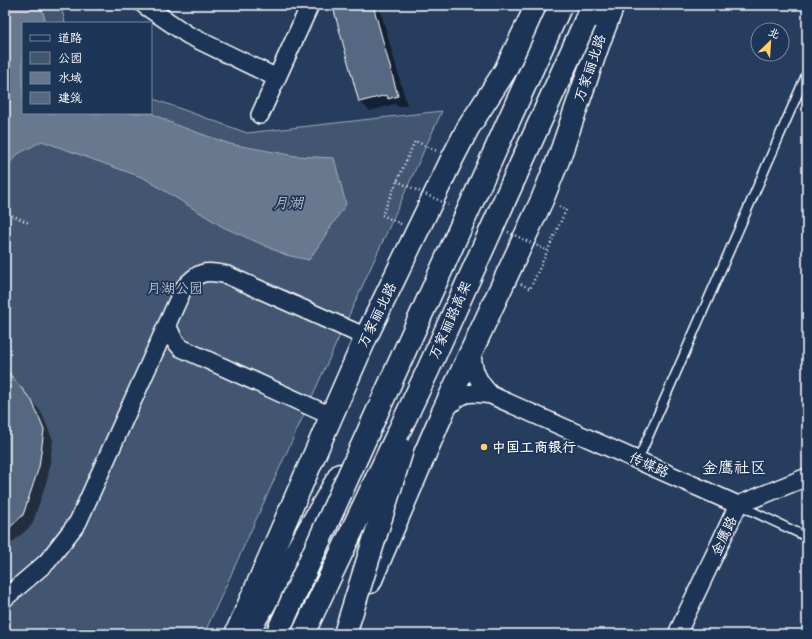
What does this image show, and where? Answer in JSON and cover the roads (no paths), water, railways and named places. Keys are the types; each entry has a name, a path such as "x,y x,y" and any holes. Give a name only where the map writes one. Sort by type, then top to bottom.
{"main road":[{"name":"万家丽北路","path":"236,634 366,337 452,158 468,128 505,71 537,5"},
{"name":"万家丽路高架","path":"277,634 561,5"},
{"name":"万家丽路高架","path":"303,634 428,370 592,5"},
{"name":"万家丽北路","path":"341,634 370,581 442,414 542,200 559,158 613,5"},
{"path":"345,634 428,370"},
{"path":"246,634 285,571 384,398"}],"street":[{"path":"144,5 188,35 277,78"},
{"path":"260,115 310,5"},
{"path":"5,598 47,562 78,522 183,289 200,273 212,271 228,275 366,337"},
{"path":"167,325 174,340 181,348 331,416"},
{"path":"152,357 169,349 181,348"},
{"path":"472,348 472,361 479,382 491,395"},
{"path":"442,414 456,398 464,394 474,392 491,395"},
{"name":"传媒路","path":"491,395 738,505"},
{"name":"金鹰路","path":"677,634 738,505 807,477"}],"lane":[{"path":"638,460 807,73"},
{"name":"传媒路","path":"738,505 807,537"}],"water":[{"name":"月湖","path":"5,5 41,5 46,22 22,22 22,114 152,113 176,125 230,144 296,156 334,158 346,204 309,260 286,255 223,227 144,178 42,141 18,154 5,168"}],"place":[{"name":"中国工商银行","path":"484,447"}],"district":[{"name":"金鹰社区","path":"734,468"}],"park label":[{"name":"月湖公园","path":"175,288"}]}
